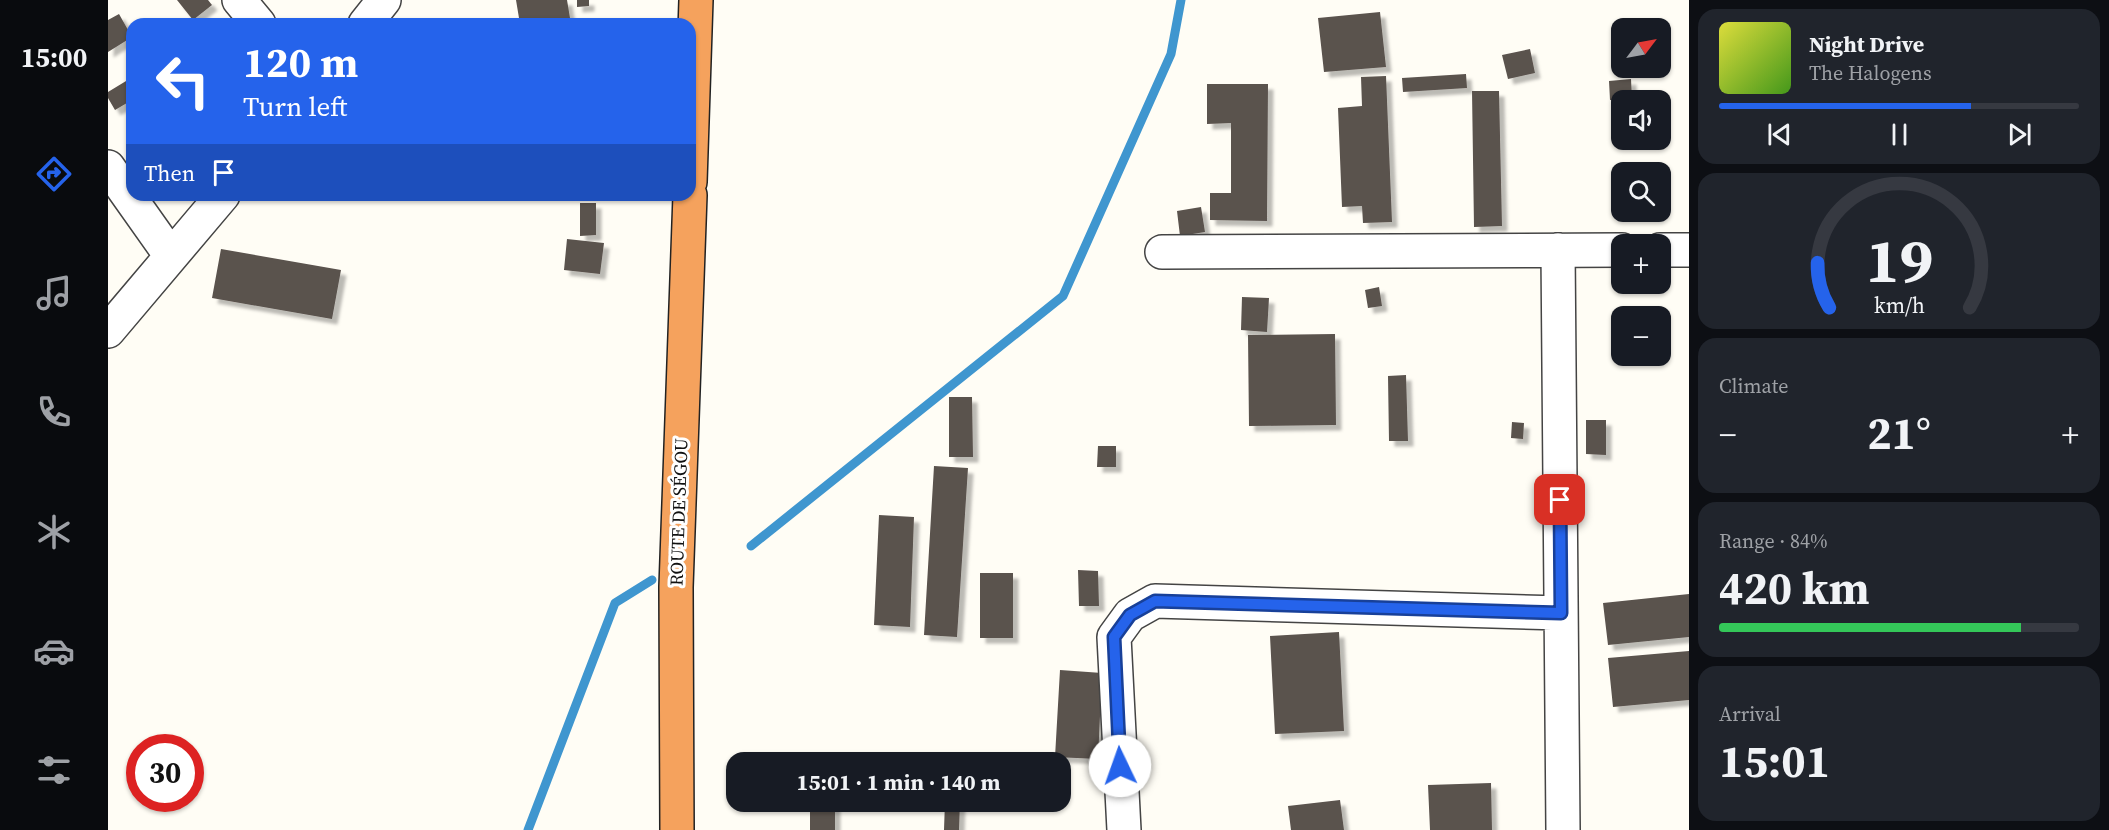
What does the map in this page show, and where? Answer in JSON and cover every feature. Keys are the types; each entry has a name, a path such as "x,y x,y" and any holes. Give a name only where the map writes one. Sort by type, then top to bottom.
{"highway":[{"path":"695,18 696,0"},
{"name":"ROUTE DE SÉGOU","path":"678,830 676,587 690,201"}],"street":[{"path":"239,0 254,18"},
{"path":"370,18 384,0"},
{"path":"108,167 126,192"},
{"path":"132,201 171,256"},
{"path":"108,331 218,201"},
{"path":"1558,250 1563,830"},
{"path":"1162,252 1611,250"},
{"path":"1671,250 1689,250"},
{"path":"1124,830 1114,637 1130,615 1155,601 1561,613"}],"building":[{"path":"177,0 208,0 212,5 196,18 191,18"},
{"path":"516,0 567,0 570,18 519,18"},
{"path":"577,0 589,0 589,6 577,7"},
{"path":"1380,12 1386,67 1324,72 1318,18"},
{"path":"119,14 126,26 126,41 108,52 108,20"},
{"path":"1530,49 1535,73 1508,79 1502,55"},
{"path":"1466,74 1467,88 1403,92 1402,78"},
{"path":"1386,76 1392,222 1363,223 1362,206 1342,207 1338,108 1362,106 1361,77"},
{"path":"1631,79 1632,90 1611,90 1610,100 1609,81"},
{"path":"126,81 126,104 115,110 108,98 108,92"},
{"path":"1207,84 1268,84 1267,221 1210,220 1210,193 1231,193 1231,123 1207,124"},
{"path":"1472,91 1499,91 1502,226 1474,227"},
{"path":"580,203 596,203 596,235 580,236"},
{"path":"1201,207 1205,232 1180,236 1177,211"},
{"path":"567,239 604,243 600,274 564,270"},
{"path":"221,249 341,270 332,319 212,298"},
{"path":"1379,287 1382,306 1368,308 1365,290"},
{"path":"1242,297 1269,298 1267,332 1241,330"},
{"path":"1335,334 1336,425 1249,426 1248,335"},
{"path":"1406,375 1408,441 1389,441 1388,376"},
{"path":"949,397 972,397 973,457 949,457"},
{"path":"1586,420 1606,420 1606,455 1586,454"},
{"path":"1512,422 1524,423 1523,439 1511,438"},
{"path":"1098,446 1116,446 1116,467 1097,467"},
{"path":"934,466 968,468 957,637 924,635"},
{"path":"879,515 914,517 910,627 874,625"},
{"path":"1078,570 1098,571 1099,606 1079,606"},
{"path":"980,573 1013,573 1013,638 980,638"},
{"path":"1689,594 1689,637 1608,645 1603,603"},
{"path":"1339,632 1344,731 1275,734 1270,636"},
{"path":"1689,651 1689,700 1613,707 1608,658"},
{"path":"1060,670 1102,673 1098,759 1071,758 1071,752 1055,752"},
{"path":"1491,783 1492,830 1430,830 1428,785"},
{"path":"1340,800 1344,830 1291,830 1288,806"},
{"path":"810,812 835,812 835,830 810,830"},
{"path":"945,812 960,812 959,830 944,830"}],"waterway":[{"path":"751,546 1063,296 1171,54 1181,0"},
{"path":"528,830 615,603 652,580"}],"route":[{"path":"1120,766 1114,637 1130,615 1155,601 1561,613 1560,500"}]}
